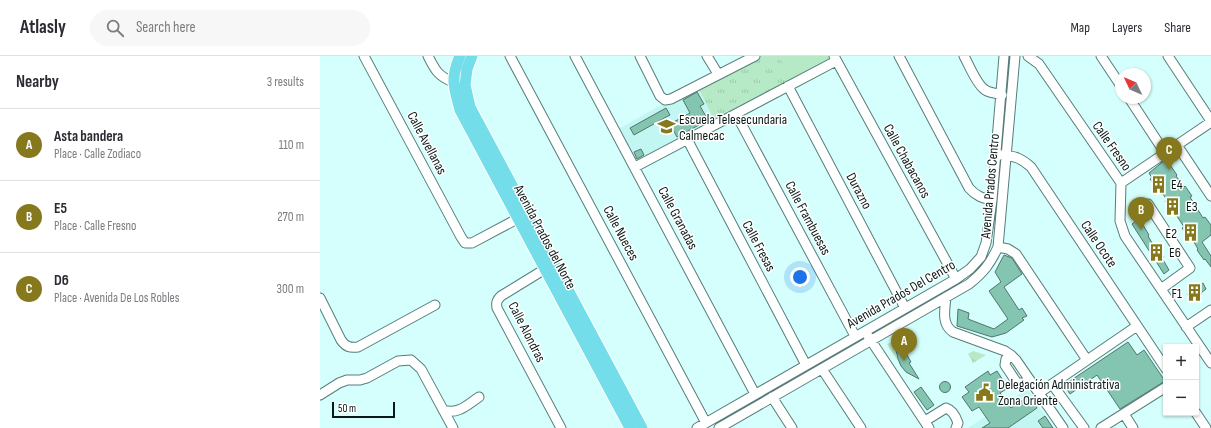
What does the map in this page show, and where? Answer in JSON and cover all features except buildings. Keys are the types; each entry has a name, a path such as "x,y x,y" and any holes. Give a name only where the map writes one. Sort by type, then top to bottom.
{"main road":[{"name":"Avenida Prados del Norte","path":"460,56 453,82 517,218 630,428"},
{"name":"Avenida Prados del Norte","path":"472,56 465,85 465,108 542,240 642,428"}],"street":[{"name":"Calle Avellanas","path":"364,56 465,243 472,243 517,218"},
{"path":"428,56 436,72 443,78 453,82"},
{"name":"Calle Nueces","path":"510,56 706,423"},
{"name":"Calle Granadas","path":"575,56 755,394"},
{"path":"640,56 660,96 665,100 671,99 755,56"},
{"path":"707,56 718,74"},
{"path":"899,56 969,188 974,194 981,198 992,200"},
{"path":"964,56 984,89 1002,94"},
{"name":"Avenida Prados Del Centro","path":"697,428 956,279 970,269 981,257 986,243 992,200 1004,56"},
{"name":"Avenida Prados Centro","path":"722,427 969,284 981,274 991,262 998,247 1015,56"},
{"name":"Calle Fresno","path":"1028,56 1039,64 1121,183 1120,221 1125,236 1211,363"},
{"path":"1102,56 1115,77"},
{"path":"1121,183 1211,121 1168,56"},
{"path":"635,167 788,86 835,58"},
{"name":"Calle Chabacanos","path":"835,58 956,279"},
{"name":"Durazno","path":"788,86 905,308"},
{"path":"1133,104 1165,153"},
{"name":"Calle Frambuesas","path":"736,114 856,336"},
{"name":"Calle Fresas","path":"687,140 806,365"},
{"path":"1177,145 1211,196"},
{"name":"Calle Ocote","path":"996,155 1017,157 1031,167 1163,364"},
{"path":"1148,204 1190,268 1161,289"},
{"path":"532,245 542,240"},
{"path":"998,247 1008,249 1016,254 1087,360"},
{"name":"Calle Alondras","path":"545,269 501,296 497,299 496,303 497,308 561,428"},
{"path":"946,297 945,319 948,329 1005,351 1011,355 1063,428"},
{"path":"320,298 341,340 346,346 351,348 358,347 435,305"},
{"path":"1186,327 1211,310"},
{"path":"1039,394 1137,326"},
{"path":"865,331 927,425 943,410 949,409 957,420 958,423 956,428"},
{"path":"320,395 339,383 347,380 360,380 367,378 398,361 411,360 421,369 454,428"},
{"path":"822,369 861,428"},
{"path":"1052,384 1084,428"},
{"path":"1102,428 1163,389"},
{"path":"443,410 451,413 459,410 479,397"},
{"path":"772,397 792,428"},
{"path":"1124,414 1133,428"},
{"path":"1198,416 1206,428"}],"shaded area":[{"name":"Escuela Telesecundaria Calmecac","path":"697,85 716,124 635,167 615,131"},
{"path":"1027,389 1054,428 968,428"}],"green space":[{"path":"755,56 834,56 716,124 697,85"},
{"path":"830,56 832,60 793,82 779,57"},
{"path":"896,340 897,360 887,344"},
{"path":"973,351 986,355 973,363 968,354"}],"place":[{"name":"Escuela Telesecundaria Calmecac","path":"666,127"},
{"name":"D6","path":"1169,170"},
{"name":"E4","path":"1158,184"},
{"name":"E3","path":"1173,206"},
{"name":"E5","path":"1141,230"},
{"name":"E2","path":"1190,233"},
{"name":"E6","path":"1156,252"},
{"name":"F1","path":"1195,293"},
{"name":"Asta bandera","path":"904,361"},
{"name":"Delegación Administrativa Zona Oriente","path":"985,392"}]}
